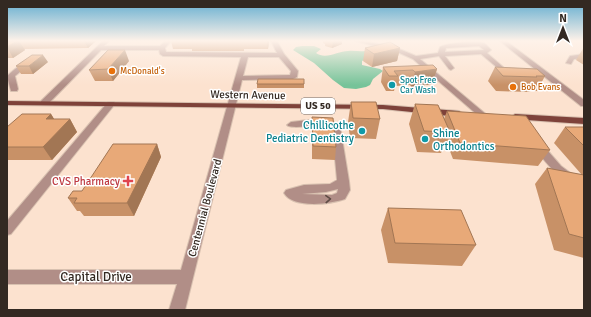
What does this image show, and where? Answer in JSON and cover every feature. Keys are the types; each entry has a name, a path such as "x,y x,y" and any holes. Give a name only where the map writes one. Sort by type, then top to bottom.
{"main road":[{"name":"Western Avenue","path":"7,103 382,107 484,116 584,121"}],"street":[{"path":"44,103 91,56"},
{"name":"Centennial Boulevard","path":"177,310 244,56"},
{"path":"239,78 293,77 295,71 281,56"},
{"path":"410,56 484,116"},
{"path":"414,58 429,56"},
{"path":"442,56 451,68"},
{"path":"486,56 500,68"},
{"path":"522,56 584,104"},
{"path":"569,63 572,57 584,56"},
{"path":"14,89 11,76 16,70 34,59"},
{"path":"7,230 111,104"},
{"path":"290,193 304,189 330,189 338,186 344,180 336,126 328,122 306,122 291,125"},
{"path":"534,136 537,145 558,170 572,180 584,185"},
{"name":"Capital Drive","path":"7,277 186,278"}],"green space":[{"path":"302,56 366,56 366,59 362,61 362,65 383,71 373,79 370,85 366,87 356,89 344,88 314,63"}],"building":[{"path":"31,56 42,56 29,66 16,66"},
{"path":"102,56 120,56 108,69 89,70"},
{"path":"433,65 437,69 415,72 413,70 394,71 398,76 389,76 383,67"},
{"path":"495,67 537,69 545,76 503,76"},
{"path":"258,79 304,79 304,84 257,84"},
{"path":"351,102 376,102 380,119 353,118"},
{"path":"415,104 438,105 450,132 424,131"},
{"path":"447,111 526,116 550,150 460,143"},
{"path":"22,114 51,114 46,119 70,119 43,147 7,147 7,127"},
{"path":"312,117 333,118 336,147 313,146"},
{"path":"565,127 584,127 584,146"},
{"path":"113,144 157,144 127,203 74,203 77,198 68,198 73,191 82,191"},
{"path":"547,168 584,175 584,238 569,234"},
{"path":"388,208 461,210 476,245 395,243"}],"place":[{"name":"McDonald's","path":"112,71"},
{"name":"Spot Free Car Wash","path":"392,85"},
{"name":"Bob Evans","path":"513,87"},
{"name":"Chillicothe Pediatric Dentistry","path":"362,131"},
{"name":"Shine Orthodontics","path":"425,139"},
{"name":"CVS Pharmacy","path":"128,181"}]}
